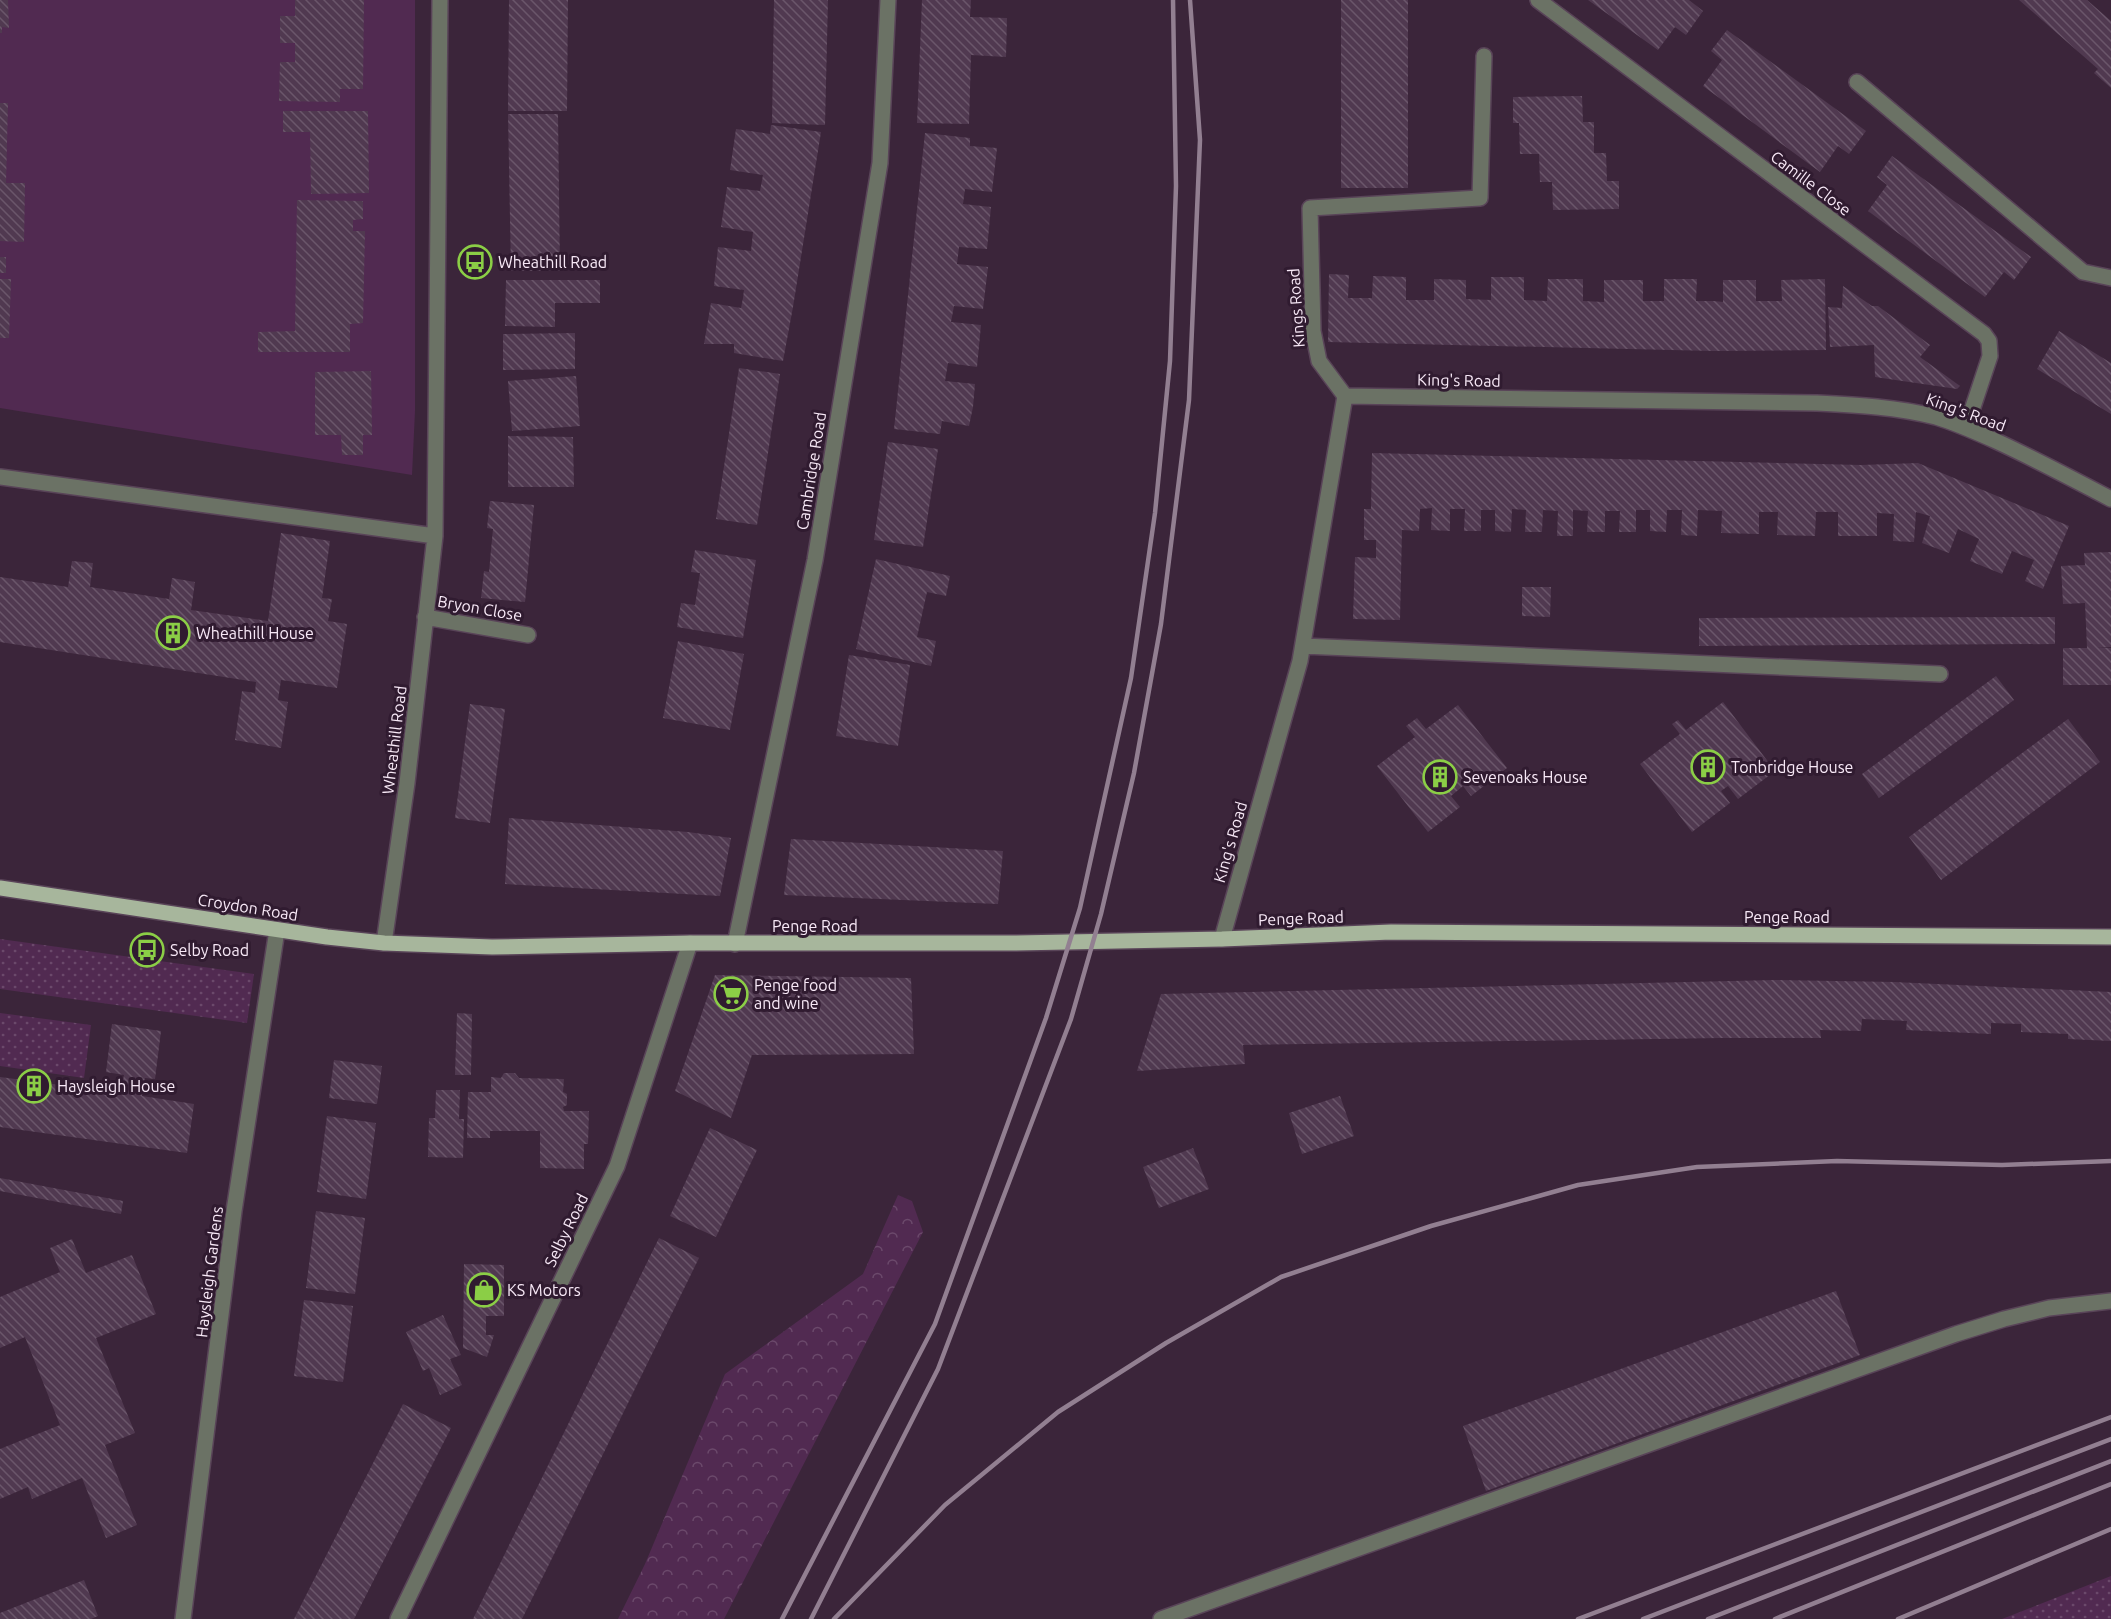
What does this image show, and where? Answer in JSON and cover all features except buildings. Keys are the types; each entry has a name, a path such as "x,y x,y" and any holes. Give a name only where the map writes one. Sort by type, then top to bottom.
{"main road":[{"name":"Croydon Road","path":"0,888 277,930 384,943 492,947"},
{"name":"Penge Road","path":"492,947 690,943 956,944 1222,939 1391,932 2111,937"}],"street":[{"name":"Wheathill Road","path":"384,943 407,783 435,536 440,0"},
{"name":"Cambridge Road","path":"735,944 815,560 880,163 888,0"},
{"name":"Camille Close","path":"1538,0 1984,334 1989,341 1990,356 1966,428"},
{"name":"Kings Road","path":"1345,396 1319,361 1313,332 1310,208 1480,198 1484,56"},
{"path":"1857,82 2083,272 2111,278"},
{"name":"King's Road","path":"1222,939 1302,646 1345,396 1864,405 1937,417 1966,428 2029,456 2111,499"},
{"path":"0,477 435,536"},
{"name":"Bryon Close","path":"425,617 528,635"},
{"path":"1302,646 1940,674"},
{"name":"Haysleigh Gardens","path":"183,1619 234,1211 277,930"},
{"name":"Selby Road","path":"398,1619 617,1166 690,943"},
{"path":"1161,1619 1956,1334 2049,1308 2111,1301"}],"green space":[{"path":"0,0 415,0 415,411 412,475 0,408"},
{"path":"0,939 254,974 247,1023 0,989"},
{"path":"0,1013 91,1025 84,1078 0,1066"},
{"path":"898,1195 912,1201 923,1232 724,1619 618,1619 645,1564 725,1374 863,1274"},
{"path":"2111,1576 2111,1619 2002,1619"}],"railway":[{"path":"782,1619 935,1324 1046,1018 1080,908 1131,678 1155,513 1170,361 1176,186 1173,0"},
{"path":"811,1619 938,1369 1071,1019 1101,914 1134,773 1161,624 1189,400 1200,140 1190,0"},
{"path":"834,1619 945,1505 1058,1412 1166,1343 1281,1277 1431,1226 1578,1185 1697,1167 1837,1161 2002,1165 2111,1161"},
{"path":"1578,1619 2111,1417"},
{"path":"1643,1619 2111,1439"},
{"path":"1708,1619 2111,1461"},
{"path":"1775,1619 2111,1484"},
{"path":"1898,1619 2111,1529"}],"place":[{"name":"Wheathill Road","path":"475,262"},
{"name":"Wheathill House","path":"173,633"},
{"name":"Tonbridge House","path":"1708,767"},
{"name":"Sevenoaks House","path":"1440,777"},
{"name":"Selby Road","path":"147,950"},
{"name":"Penge food and wine","path":"731,994"},
{"name":"Haysleigh House","path":"34,1086"},
{"name":"KS Motors","path":"484,1290"}]}
